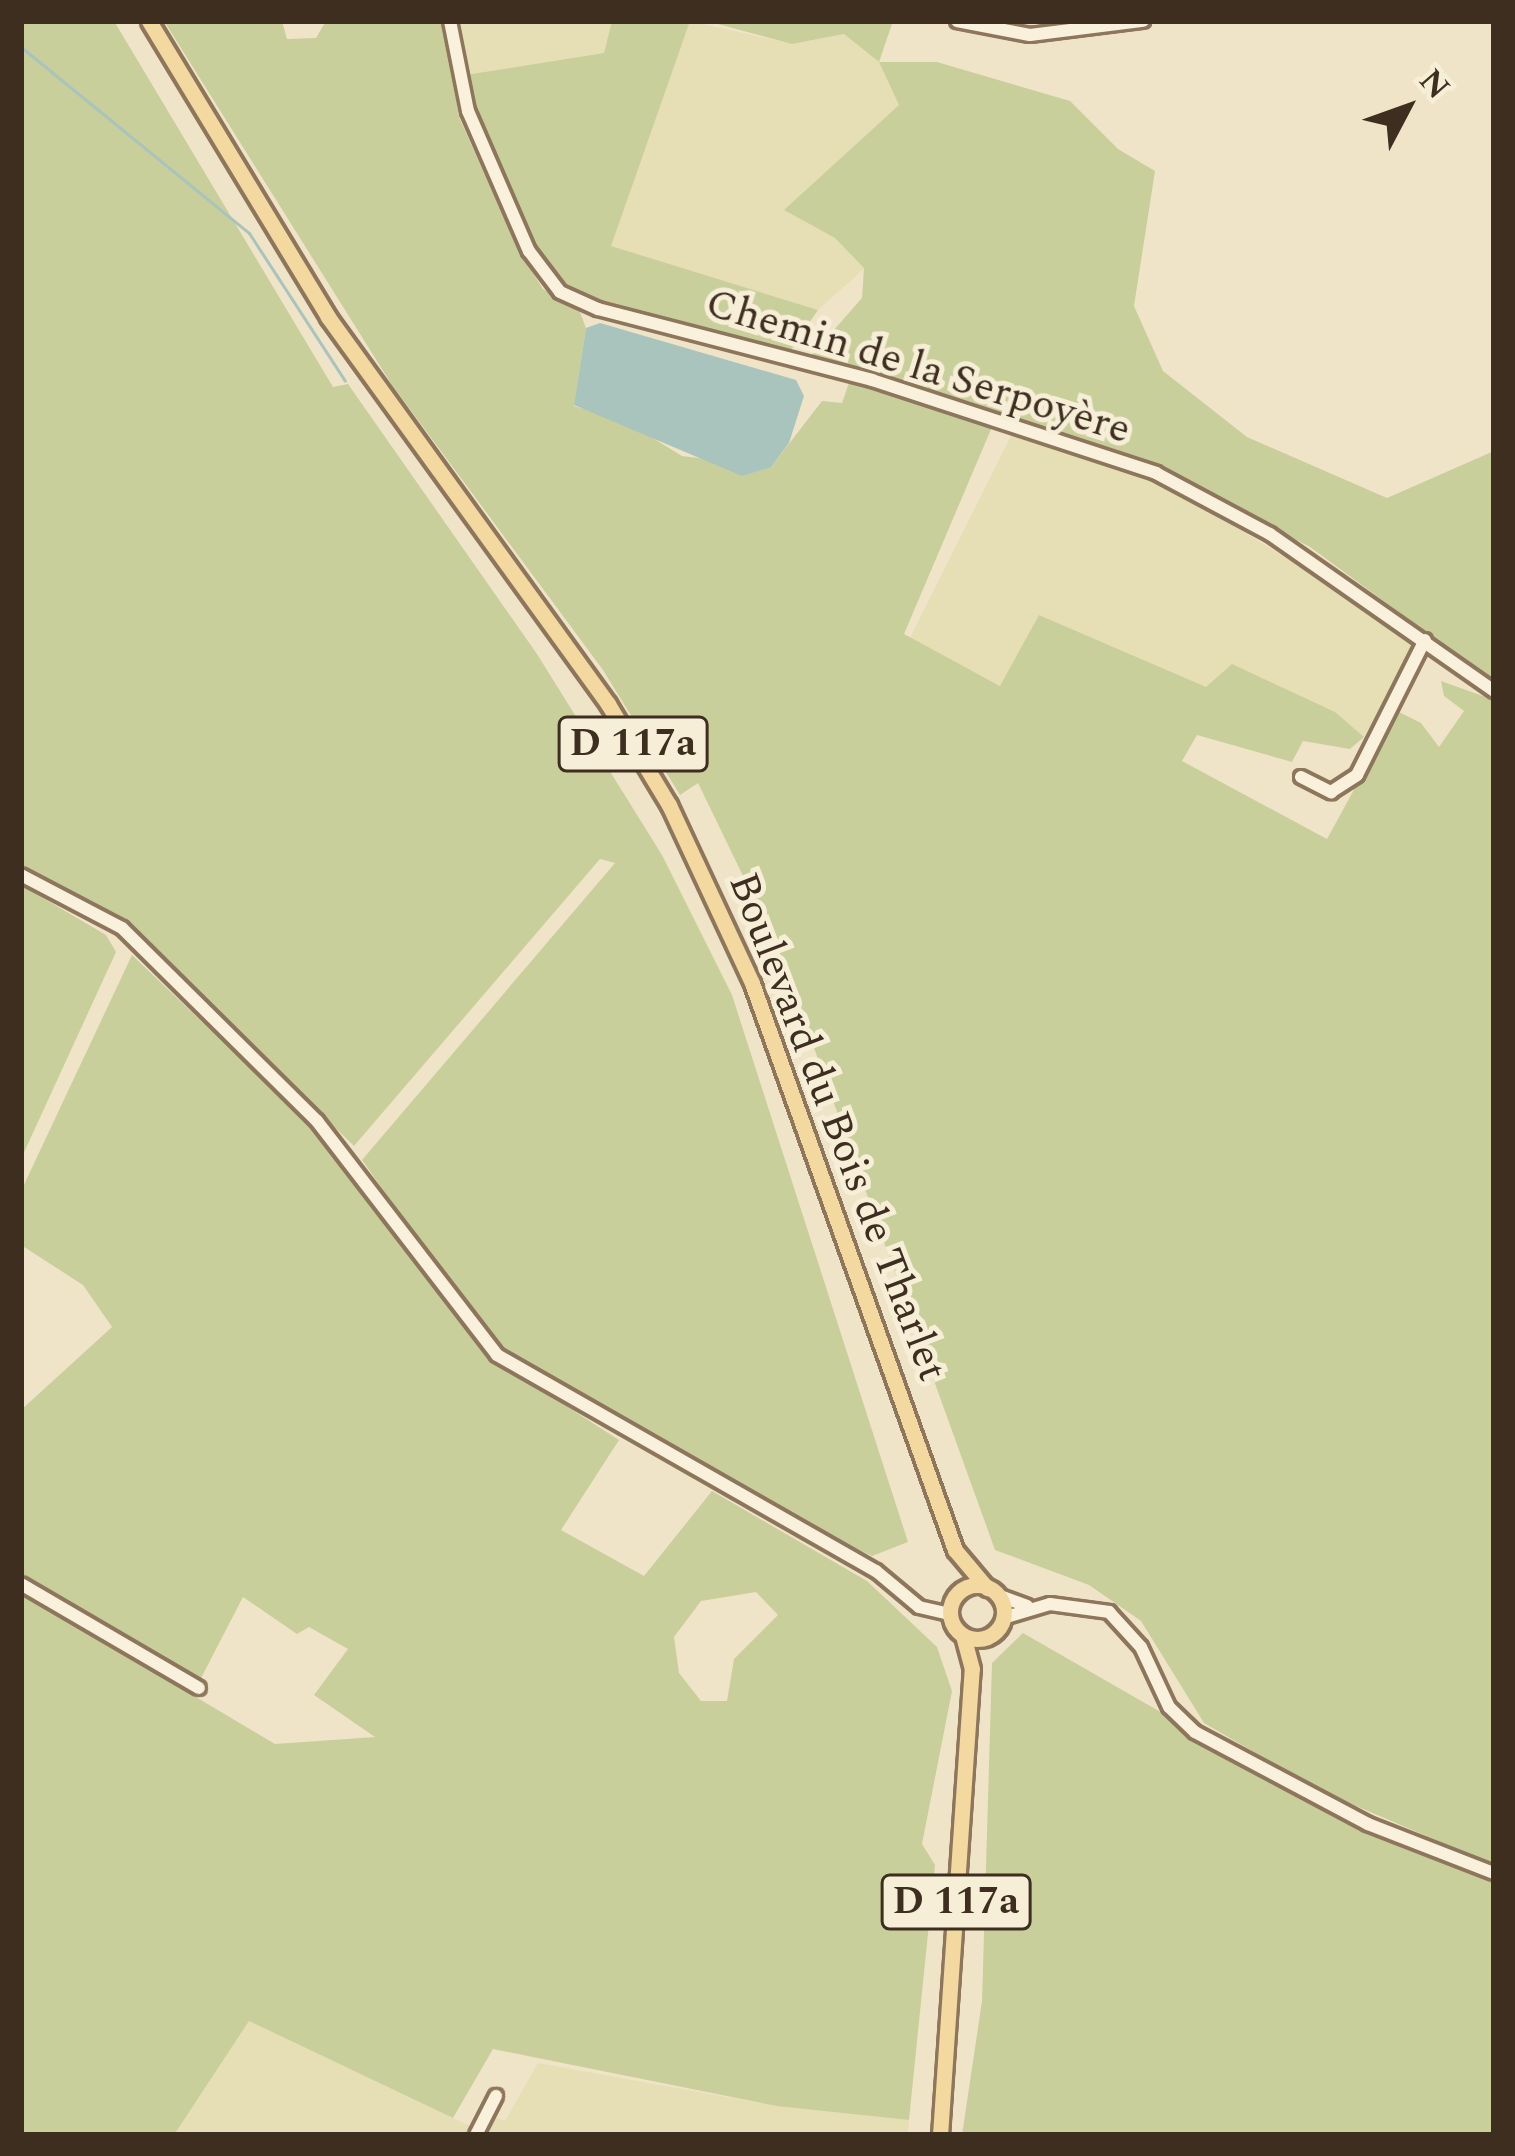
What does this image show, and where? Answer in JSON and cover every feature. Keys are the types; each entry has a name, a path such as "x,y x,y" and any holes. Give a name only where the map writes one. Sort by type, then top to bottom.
{"main road":[{"name":"Boulevard du Bois de Tharlet","path":"149,21 340,335 608,704 669,805 752,983 955,1550 956,1594"},
{"name":"Boulevard du Bois de Tharlet","path":"955,1550 992,1591"},
{"path":"992,1591 1003,1618 988,1637 963,1635 950,1615 956,1594 992,1591"},
{"name":"D 117a","path":"940,2135 972,1669 963,1635"},
{"name":"D 117a","path":"972,1669 988,1637"}],"street":[{"name":"Chemin de la Serpoyère","path":"450,21 467,111 529,250 560,292 598,309 872,380 1156,473 1270,534 1494,691"},
{"path":"957,21 1030,35 1143,21"},
{"path":"1301,777 1331,792 1357,776 1425,640"},
{"path":"21,874 122,928 317,1121 497,1355 876,1571 920,1607 950,1615"},
{"path":"21,1584 199,1688"},
{"path":"992,1591 1028,1606"},
{"path":"1003,1618 1028,1606 1074,1603 1109,1612 1141,1647 1169,1707 1195,1732 1368,1824 1494,1873"},
{"path":"476,2135 496,2096"}],"shaded area":[{"path":"457,21 613,21 604,53 465,75"},
{"path":"690,21 792,44 844,34 879,62 899,105 785,210 835,238 865,268 818,310 610,246"},
{"path":"1012,434 1158,480 1410,633 1418,644 1364,737 1335,712 1206,688 1039,615 1001,686 910,638"},
{"path":"249,2021 472,2127 468,2135 174,2135"},
{"path":"538,2063 776,2106 909,2120 908,2135 486,2135 495,2117 505,2121"}],"green space":[{"path":"21,21 114,21 333,387 348,384 537,654 662,855 732,995 908,1542 872,1556 771,1509 495,1349 362,1160 615,863 600,859 354,1146 137,934 100,906 21,868"},
{"path":"164,21 282,21 287,39 316,38 326,21 444,21 459,117 519,251 543,289 580,312 586,328 574,406 625,421 682,456 771,467 822,401 842,403 850,380 992,427 904,634 1000,686 1039,615 1206,687 1232,664 1335,712 1364,737 1350,749 1303,741 1292,762 1197,735 1182,761 1327,839 1397,711 1421,723 1439,747 1464,711 1444,696 1441,681 1494,700 1494,1865 1319,1790 1204,1723 1141,1621 1089,1585 995,1550 778,948 698,783 680,795 603,670 392,385"},
{"path":"612,21 690,21 611,246 818,310 789,353 593,303 563,289 531,245 469,105 465,75 604,53"},
{"path":"707,21 893,21 879,62 844,34 792,44"},
{"path":"879,62 937,62 1070,101 1118,149 1155,171 1134,306 1163,371 1247,437 1387,498 1494,451 1494,682 1310,547 1145,460 810,357 862,298 864,268 835,238 784,210 899,105"},
{"path":"21,885 106,935 116,952 21,1159"},
{"path":"132,955 306,1121 495,1360 619,1440 561,1530 644,1576 712,1491 867,1581 937,1647 952,1691 922,1844 935,1865 909,2120 776,2106 493,2049 453,2118 249,2021 174,2135 21,2135 21,1593 275,1744 375,1737 314,1695 348,1649 309,1627 297,1634 243,1597 199,1682 21,1573 21,1410 112,1327 83,1285 21,1245 21,1191","holes":["756,1592 778,1615 734,1659 727,1701 701,1701 679,1673 674,1637 701,1601"]},
{"path":"1023,1633 1373,1834 1494,1880 1494,2135 962,2135 982,2001 992,1663"}],"water":[{"path":"600,323 796,380 804,396 789,443 771,467 742,476 574,405 586,328"}],"waterway":[{"path":"21,47 249,233 345,381"}]}
